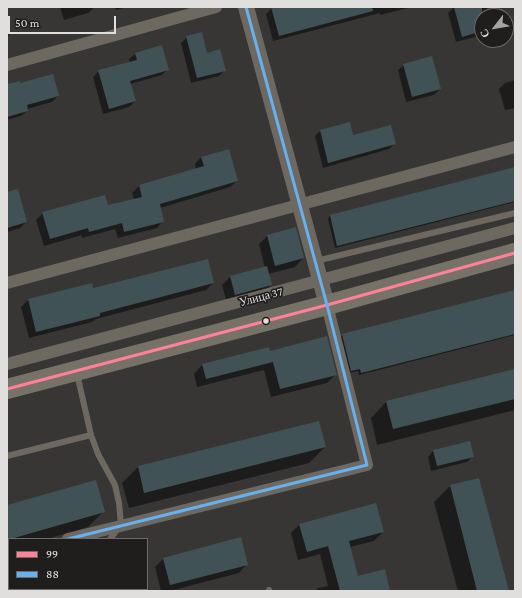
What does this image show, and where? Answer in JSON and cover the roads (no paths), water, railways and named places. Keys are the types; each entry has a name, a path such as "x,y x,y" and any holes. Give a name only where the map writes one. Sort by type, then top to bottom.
{"main road":[{"path":"7,389 327,305 515,253"}],"street":[{"path":"7,64 216,7"},
{"path":"72,538 368,464 327,305 246,7"},
{"path":"7,283 515,147"},
{"name":"Улица 37","path":"7,364 515,228"}],"lane":[{"path":"315,261 515,213"},
{"path":"77,371 98,454 115,486 119,503 121,525 111,538"},
{"path":"7,456 92,435"}]}
